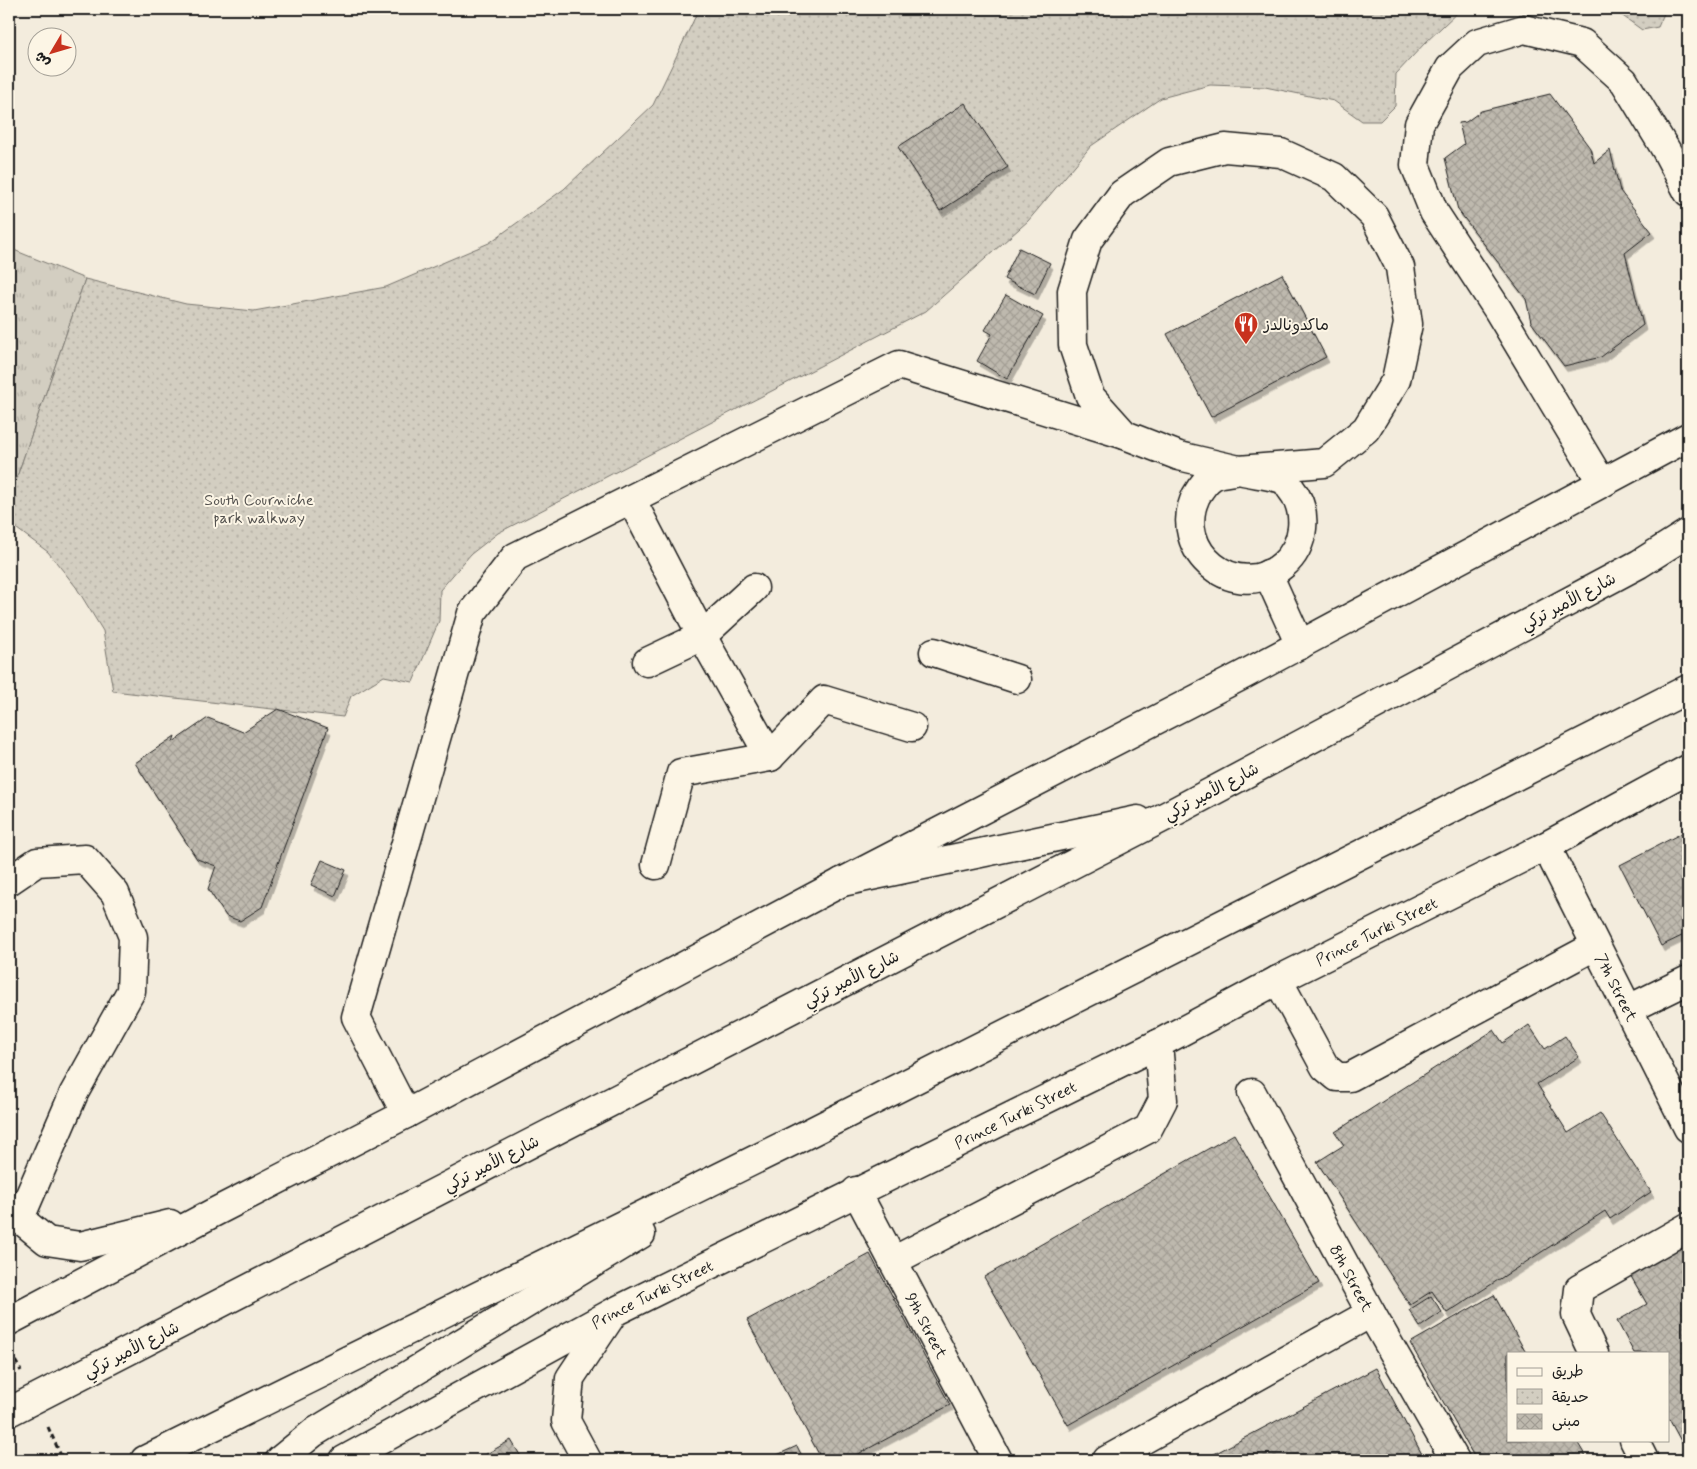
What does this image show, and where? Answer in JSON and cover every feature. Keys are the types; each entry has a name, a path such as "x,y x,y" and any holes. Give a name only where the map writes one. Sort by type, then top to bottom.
{"street":[{"path":"1602,482 1498,310 1434,212 1415,165 1419,124 1450,68 1477,43 1524,29 1582,43 1624,81 1666,150 1688,192"},
{"path":"406,1114 356,1017 472,613 515,557 899,365 1125,435 1179,456 1239,470 1285,480 1296,496 1302,514 1302,533 1295,551 1283,565 1268,574 1250,579 1232,576 1216,570 1202,557 1193,541 1189,524 1192,506 1200,488 1214,475 1239,470 1324,463 1366,429 1396,380 1408,324 1400,268 1374,216 1334,177 1281,153 1224,148 1169,162 1122,194 1088,240 1072,291 1073,345 1090,396 1125,435"},
{"path":"9,1321 406,1114 842,882 1300,645 1688,437"},
{"path":"631,499 702,636 770,757"},
{"name":"شارع الأمير تركي","path":"9,1412 1172,812 1638,564 1688,533"},
{"path":"1638,564 1688,548"},
{"path":"1268,574 1300,645"},
{"path":"646,662 702,636 754,588"},
{"path":"934,652 1017,679"},
{"path":"146,1460 797,1139 1688,689"},
{"path":"656,865 681,773 770,757 824,700 912,727"},
{"name":"Prince Turki Street","path":"344,1460 614,1312 856,1191 1158,1044 1278,980 1546,846 1688,769"},
{"path":"842,882 1172,812"},
{"name":"7th Street","path":"1546,846 1688,1128"},
{"path":"9,881 37,862 85,859 116,893 133,937 131,991 74,1093 14,1214 48,1241 80,1246 213,1213"},
{"path":"1278,980 1325,1067 1337,1077 1350,1077 1595,946"},
{"path":"1629,1009 1688,980"},
{"path":"893,1261 1148,1129 1163,1100 1158,1044"},
{"name":"8th Street","path":"1252,1093 1371,1314 1455,1460"},
{"path":"280,1460 313,1432 797,1139"},
{"name":"9th Street","path":"856,1191 998,1460"},
{"path":"1594,1352 1576,1315 1580,1289 1688,1227"},
{"path":"587,1460 566,1421 570,1378 614,1312"},
{"path":"1107,1460 1371,1314"},
{"path":"1635,1442 1644,1460"}],"green space":[{"name":"South Courniche park walkway","path":"699,9 1461,9 1396,74 1395,106 1380,121 1362,121 1334,101 1265,87 1210,85 1161,98 1091,146 1028,221 926,311 498,533 471,554 440,590 439,621 413,682 384,676 351,696 343,717 113,691 103,631 76,587 48,552 9,523 9,500 85,279 186,304 254,311 386,287 489,243 564,189 653,105"},
{"path":"1613,9 1666,9 1658,27 1642,30"},
{"path":"9,248 85,279 9,500"}],"building":[{"path":"1550,94 1590,148 1594,163 1610,150 1620,191 1652,232 1625,253 1643,325 1601,357 1564,366 1531,322 1526,299 1458,210 1445,158 1464,144 1459,123 1466,122 1481,111"},
{"path":"965,103 1008,167 940,211 898,147"},
{"path":"1019,248 1050,263 1035,294 1004,279"},
{"name":"ماكدونالدز","path":"1282,274 1326,357 1211,417 1167,334"},
{"path":"1006,295 1043,316 1007,379 977,361 992,334 985,330"},
{"path":"278,709 328,728 262,907 240,921 226,916 208,889 216,866 197,859 135,763 175,736 173,742 208,718 243,732"},
{"path":"1688,830 1688,933 1661,946 1620,865"},
{"path":"322,860 346,870 335,896 311,885"},
{"path":"1529,1025 1545,1049 1565,1036 1579,1057 1537,1084 1568,1133 1600,1113 1651,1192 1610,1219 1605,1211 1447,1313 1432,1291 1410,1305 1317,1162 1344,1145 1335,1132 1494,1030 1503,1043"},
{"path":"1234,1134 1319,1283 1068,1425 984,1277"},
{"path":"1686,1243 1688,1248 1688,1454 1670,1421 1670,1352 1633,1352 1617,1321 1647,1304 1629,1273"},
{"path":"870,1254 950,1405 847,1460 822,1460 747,1320"},
{"path":"1494,1295 1525,1352 1507,1352 1507,1442 1577,1442 1588,1460 1476,1460 1410,1343"},
{"path":"1431,1296 1442,1312 1420,1327 1409,1310"},
{"path":"1376,1368 1425,1460 1203,1460"},
{"path":"511,1440 523,1460 476,1460"},
{"path":"797,1446 804,1460 766,1460"}],"place":[{"name":"ماكدونالدز","path":"1246,345"}]}
